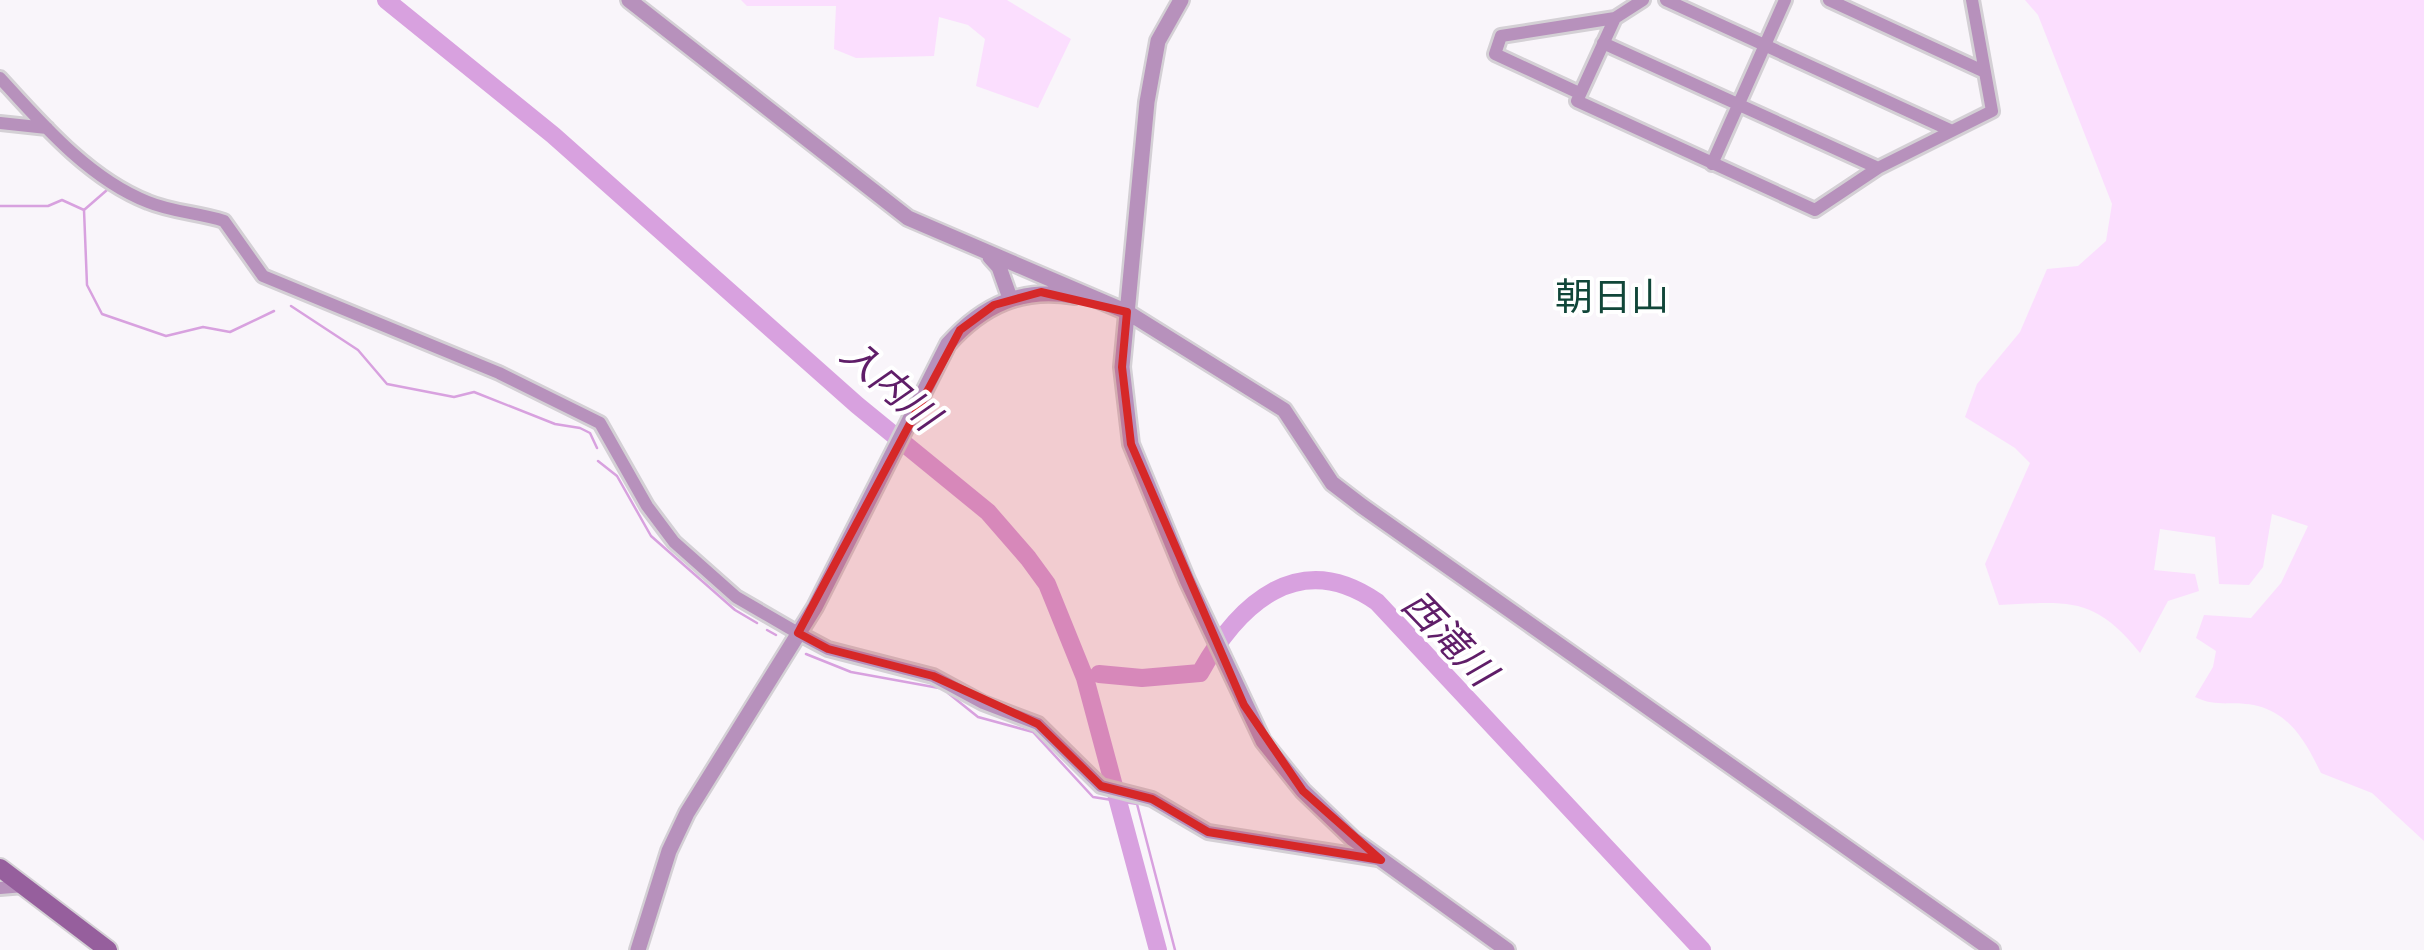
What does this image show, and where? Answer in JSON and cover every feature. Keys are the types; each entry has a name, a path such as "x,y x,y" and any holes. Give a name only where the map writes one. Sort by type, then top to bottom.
{"main road":[{"path":"0,868 108,950"}],"street":[{"path":"629,0 908,218 1127,312 1284,410 1332,482 1362,506 1992,950"},
{"path":"1181,0 1162,30 1152,66 1122,368 1131,444 1210,630 1263,742 1303,791 1380,860 1507,950"},
{"path":"1578,93 1494,54 1501,36 1615,18 1643,0"},
{"path":"1666,0 1952,130"},
{"path":"1712,164 1785,0"},
{"path":"1829,0 1985,72"},
{"path":"1615,18 1576,101 1815,210 1878,168 1993,109 1972,0"},
{"path":"1603,42 1878,168"},
{"path":"0,78 48,128 107,179 149,203 224,220 262,276 499,373 600,424 647,506 674,542 736,596 828,650 933,676 983,704 1038,724 1101,786 1152,798 1208,832 1380,860"},
{"path":"0,122 48,128"},
{"path":"983,251 999,266 1010,298"},
{"path":"638,950 669,851 687,813 798,633 948,344 976,316 1010,298 1041,292 1096,299"},
{"path":"0,888 24,886"}],"highlighted area":[{"path":"1041,292 1127,312 1122,367 1131,444 1244,705 1303,791 1381,860 1208,832 1152,799 1101,786 1038,724 933,676 828,649 798,633 960,330 994,305"}],"shaded area":[{"path":"741,0 1007,0 1071,39 1038,108 976,86 985,39 968,25 939,17 934,56 856,58 834,49 836,6 747,6"},
{"path":"2025,0 2424,0 2424,841 2372,793 2321,773 2304,742 2280,716 2258,706 2195,697 2213,667 2216,651 2196,638 2204,615 2251,618 2281,583 2308,526 2272,514 2263,567 2249,585 2219,584 2215,537 2160,529 2154,570 2195,574 2199,591 2168,601 2140,653 2108,621 2078,606 1999,605 1985,564 2030,463 2015,448 1965,417 1977,384 2020,332 2047,269 2078,266 2106,241 2112,204 2038,15"}],"waterway":[{"name":"入内川","path":"386,0 553,135 857,405 988,512 1028,558 1047,584 1085,678 1158,950"},
{"path":"107,190 84,210 87,285 102,314 166,336 203,327 230,332 274,311"},
{"path":"0,206 48,206 62,200 84,210"},
{"path":"291,306 358,350 387,384 454,397 474,392 555,424 580,428 590,433 597,448"},
{"path":"598,461 617,476 651,536 735,610 757,623"},
{"name":"西滝川","path":"1099,674 1142,678 1200,673 1233,625 1274,591 1297,582 1322,580 1349,587 1377,602 1702,950"},
{"path":"767,630 776,635"},
{"path":"806,654 851,672 939,688"},
{"path":"948,693 978,717 1033,732 1093,797 1137,804 1175,950"}],"district":[{"name":"朝日山","path":"1612,297"}]}
